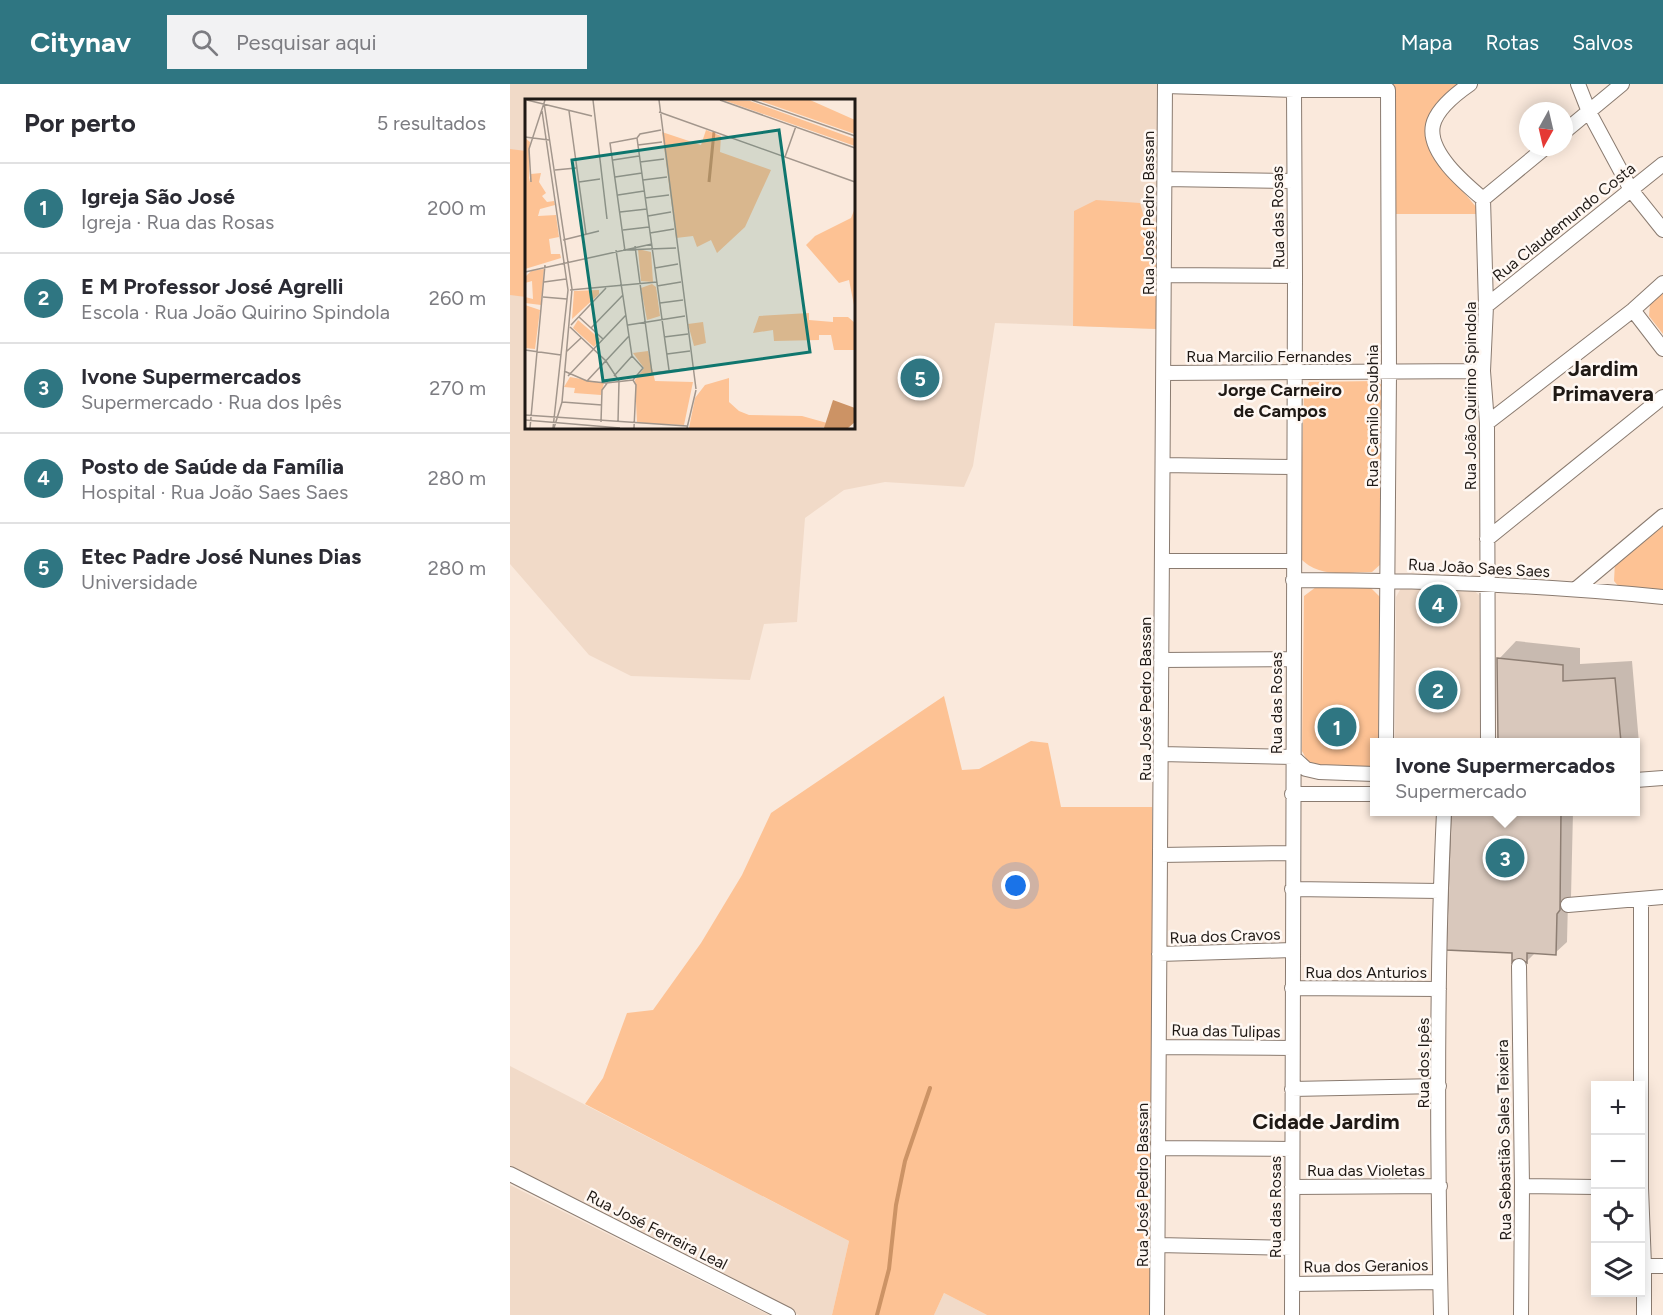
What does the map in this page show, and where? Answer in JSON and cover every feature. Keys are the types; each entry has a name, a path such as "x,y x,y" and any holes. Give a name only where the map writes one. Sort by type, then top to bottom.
{"street":[{"path":"1470,84 1449,99 1433,124 1434,144 1458,179 1483,199 1535,156"},
{"path":"1578,84 1588,112 1632,190 1663,230"},
{"path":"1573,124 1622,84"},
{"path":"1165,85 1294,90"},
{"name":"Rua José Pedro Bassan","path":"1157,1315 1165,85"},
{"name":"Rua Camilo Soubhia","path":"1294,90 1388,90 1389,373 1386,738"},
{"name":"Rua das Rosas","path":"1292,1315 1294,90"},
{"name":"Rua Claudemundo Costa","path":"1486,306 1663,164"},
{"path":"1165,179 1294,181"},
{"name":"Rua João Quirino Spindola","path":"1483,199 1486,306 1483,371 1487,423 1488,738"},
{"path":"1164,275 1295,276"},
{"path":"1487,423 1633,310 1663,283"},
{"path":"1633,310 1663,349"},
{"name":"Rua Marcilio Fernandes","path":"1163,373 1483,371"},
{"path":"1487,539 1663,397"},
{"path":"1163,465 1293,467"},
{"path":"1576,589 1663,516"},
{"path":"1162,561 1293,561"},
{"name":"Rua João Saes Saes","path":"1293,580 1387,580 1488,584 1663,597"},
{"path":"1161,660 1293,659"},
{"path":"1161,754 1293,757 1306,769 1319,772 1370,774"},
{"path":"1640,780 1663,778"},
{"path":"1293,794 1370,794"},
{"name":"Rua dos Ipês","path":"1441,1315 1439,989 1444,816"},
{"path":"1160,855 1292,853"},
{"path":"1292,889 1440,891"},
{"path":"1568,905 1663,897"},
{"path":"1641,900 1641,1135"},
{"name":"Rua dos Cravos","path":"1159,954 1292,950"},
{"name":"Rua Sebastião Sales Teixeira","path":"1519,966 1521,1315"},
{"name":"Rua dos Anturios","path":"1292,988 1439,989"},
{"name":"Rua das Tulipas","path":"1159,1047 1292,1048"},
{"path":"1292,1089 1439,1086"},
{"path":"1158,1148 1292,1149"},
{"name":"Rua José Ferreira Leal","path":"510,1174 788,1315"},
{"name":"Rua das Violetas","path":"1292,1187 1440,1186"},
{"path":"1522,1186 1591,1187"},
{"path":"1641,1189 1643,1243"},
{"path":"1158,1245 1292,1248"},
{"path":"1645,1266 1663,1266"},
{"name":"Rua dos Geranios","path":"1292,1284 1440,1282"},
{"path":"1644,1297 1644,1315"}],"shaded area":[{"path":"510,84 1159,84 1157,329 995,323 973,466 964,487 885,482 844,490 805,518 797,622 764,624 750,680 631,676 589,655 510,564"},
{"path":"1383,84 1463,84 1430,123 1455,182 1477,208 1477,214 1395,214"},
{"path":"510,149 525,151 525,297 510,295"},
{"path":"1096,200 1140,203 1145,221 1157,222 1157,329 1073,326 1074,211"},
{"path":"1663,293 1663,334 1649,316 1650,304"},
{"path":"1375,381 1382,385 1382,563 1372,572 1333,573 1315,569 1299,557 1304,393 1309,382"},
{"path":"1663,524 1663,592 1620,588 1614,581 1615,562"},
{"path":"1316,587 1370,587 1380,597 1378,738 1370,738 1370,777 1309,764 1302,751 1304,596"},
{"path":"1401,588 1471,588 1479,595 1483,738 1395,738 1396,597"},
{"path":"944,696 962,770 979,769 1031,741 1048,743 1061,807 1152,807 1150,1315 987,1315 944,1293 934,1315 832,1315 849,1241 585,1104 603,1078 627,1013 653,1010 701,943 742,875 771,813"},
{"path":"510,1066 849,1241 832,1315 799,1315 510,1167"},
{"path":"510,1185 769,1315 510,1315"},
{"path":"944,1293 987,1315 934,1315"}],"building":[{"path":"1497,658 1563,665 1563,681 1615,678 1621,738 1498,738"},
{"path":"1451,816 1561,816 1560,910 1557,914 1556,955 1527,953 1527,963 1514,960 1512,964 1512,953 1446,950"}],"waterway":[{"path":"877,1315 889,1269 896,1205 905,1161 930,1088"}],"place":[{"name":"Etec Padre José Nunes Dias","path":"920,378"},
{"name":"Posto de Saúde da Família","path":"1438,604"},
{"name":"E M Professor José Agrelli","path":"1438,690"},
{"name":"Igreja São José","path":"1337,727"},
{"name":"Ivone Supermercados","path":"1505,858"}],"district":[{"name":"Jardim Primavera","path":"1603,380"},
{"name":"Jorge Carneiro de Campos","path":"1280,400"},
{"name":"Cidade Jardim","path":"1326,1121"}]}
